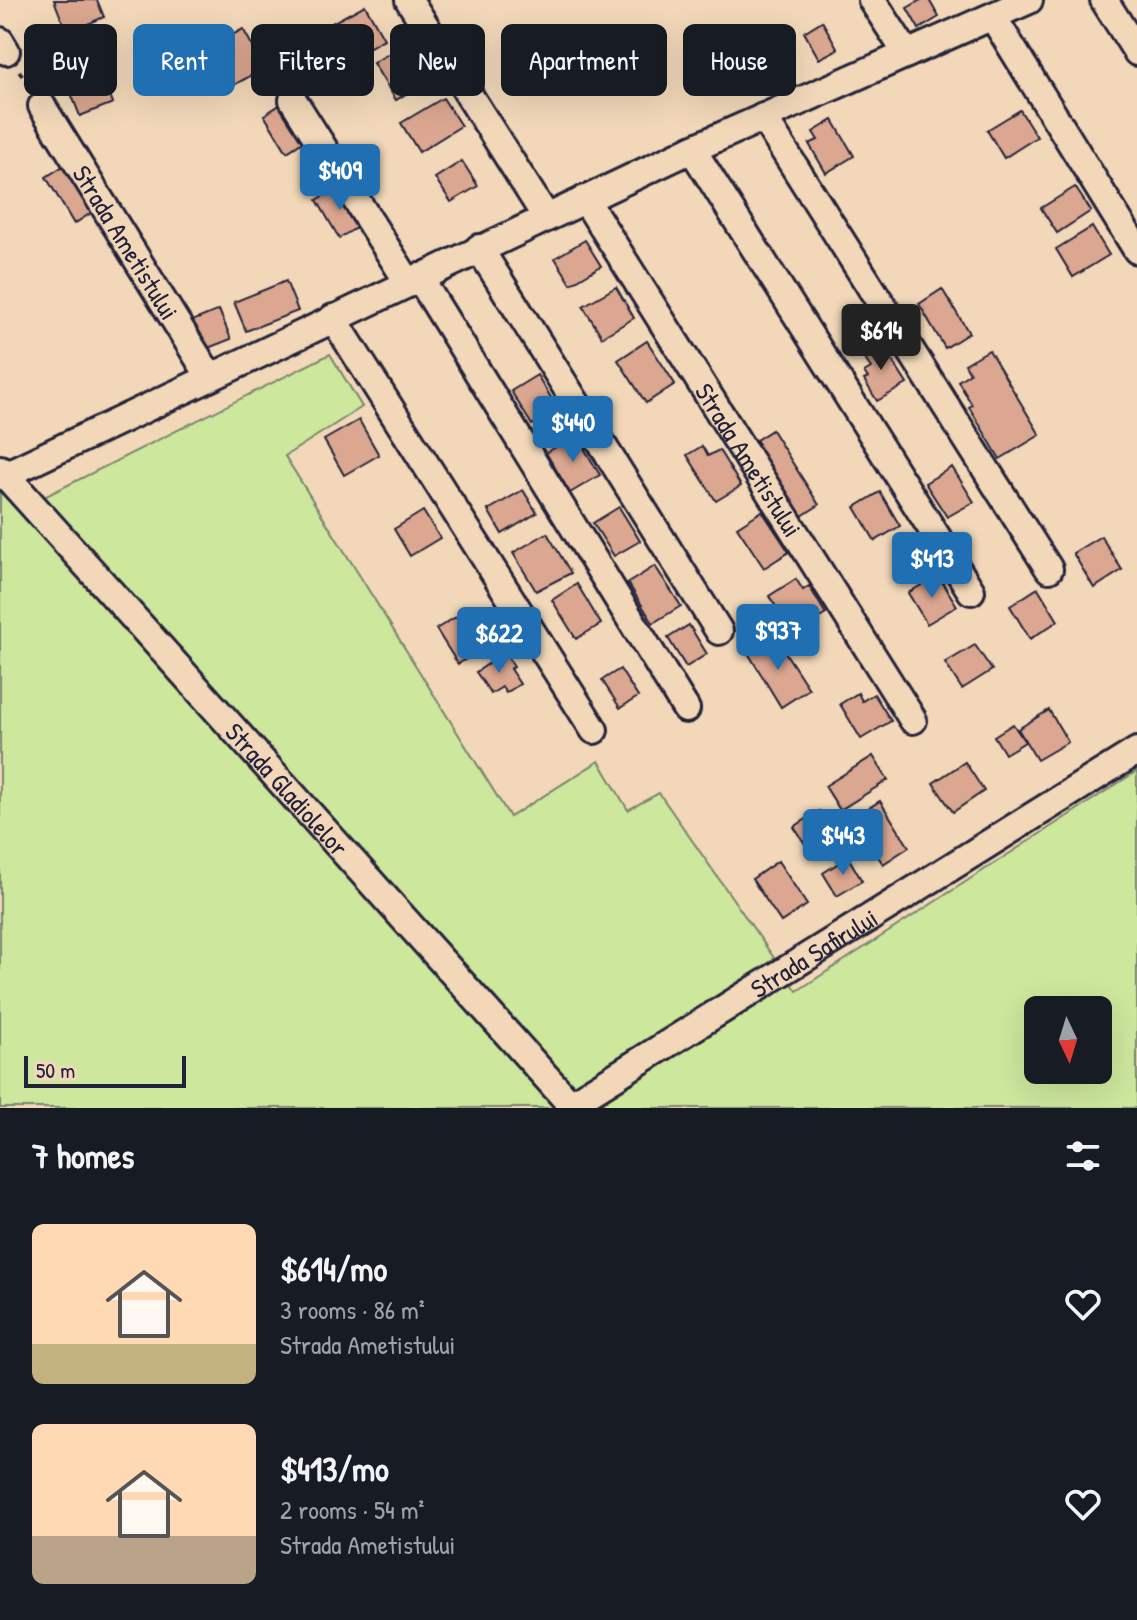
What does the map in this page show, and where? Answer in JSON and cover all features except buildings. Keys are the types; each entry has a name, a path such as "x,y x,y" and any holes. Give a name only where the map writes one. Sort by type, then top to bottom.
{"street":[{"path":"409,0 546,217"},
{"path":"872,0 907,54"},
{"path":"2,472 692,149 1029,0"},
{"path":"1104,0 1137,52"},
{"path":"993,17 1137,250"},
{"path":"293,100 414,280 686,709"},
{"name":"Strada Ametistului","path":"42,106 210,377"},
{"path":"763,117 1049,569"},
{"path":"692,149 971,591"},
{"name":"Strada Ametistului","path":"585,199 913,720"},
{"path":"479,248 719,631"},
{"path":"333,318 594,730"},
{"name":"Strada Gladiolelor","path":"2,472 572,1106"},
{"name":"Strada Safirului","path":"572,1106 1137,751"}],"path":[{"path":"3,46 42,106"}],"green space":[{"path":"330,354 362,407 285,456 510,817 599,761 628,810 659,793 797,991 1137,771 1137,1108 0,1108 0,491 18,510"}]}
